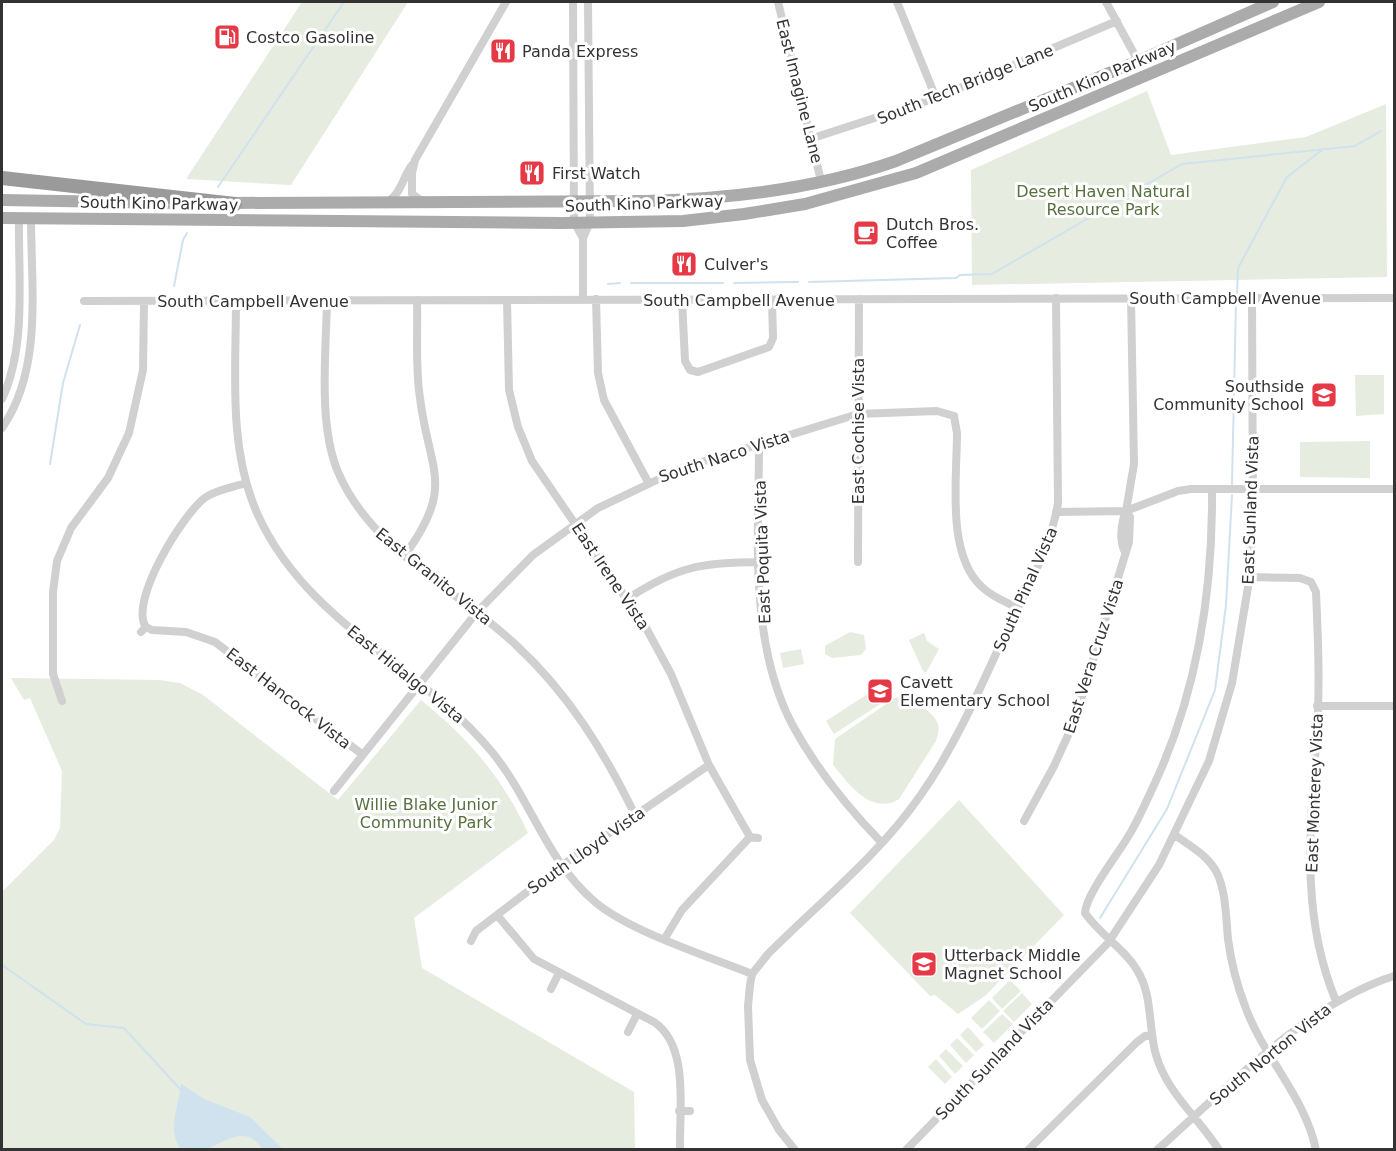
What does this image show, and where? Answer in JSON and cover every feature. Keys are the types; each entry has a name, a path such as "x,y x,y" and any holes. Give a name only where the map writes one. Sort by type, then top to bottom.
{"highway":[{"path":"2,178 235,204"}],"main road":[{"name":"South Kino Parkway","path":"2,200 235,204 590,202 714,198 821,182 876,168 934,145 1138,61 1273,2"},
{"name":"South Kino Parkway","path":"2,218 590,222 683,221 735,216 804,204 871,187 941,162 1319,2"},
{"path":"871,187 871,177 924,159 934,145"},
{"path":"25,218 26,200"},
{"path":"303,221 304,203"}],"street":[{"path":"387,202 397,196 404,174 415,160 506,2"},
{"path":"573,2 574,222 582,238 583,299"},
{"path":"582,238 590,222 588,2"},
{"name":"East Imagine Lane","path":"778,2 821,182"},
{"path":"897,2 936,98"},
{"path":"1106,2 1138,61"},
{"name":"South Tech Bridge Lane","path":"810,139 936,98 1117,21"},
{"path":"415,160 412,173 412,194 425,202"},
{"path":"2,399 13,369 17,345 25,218"},
{"path":"2,428 19,397 29,355 25,218"},
{"name":"South Pinal Vista","path":"753,974 768,954 882,843 920,797 941,763 1042,557 1056,512 1056,298"},
{"name":"East Vera Cruz Vista","path":"1024,821 1054,766 1074,722 1129,542 1130,517 1126,512 1134,464 1131,298"},
{"name":"South Campbell Avenue","path":"84,301 1395,298"},
{"name":"East Cochise Vista","path":"858,562 859,299"},
{"name":"East Sunland Vista","path":"1108,943 1137,901 1174,836 1205,770 1223,716 1240,646 1250,577 1253,490 1252,299"},
{"path":"405,555 428,522 436,495 436,478 419,396 417,300"},
{"name":"East Irene Vista","path":"507,300 508,368 513,411 532,461 627,599 671,674 709,765 754,838 682,910 665,938"},
{"path":"596,300 598,373 604,400 648,482"},
{"path":"682,300 684,357 687,372 703,371 766,350 773,338 772,300"},
{"path":"62,700 53,674 53,592 57,561 71,528 108,477 129,433 143,370 144,301"},
{"name":"East Hidalgo Vista","path":"236,301 236,424 246,483 266,532 297,580 329,612 420,684 466,724 493,754 521,795 561,866 574,883 609,912 753,974"},
{"name":"East Granito Vista","path":"327,301 328,436 338,471 353,500 375,530 523,651 563,695 612,768 635,815"},
{"name":"South Naco Vista","path":"334,791 477,612 533,555 576,523 648,482 682,468 858,414 937,411 956,414 958,548 970,574 981,586 1018,608"},
{"name":"East Poquita Vista","path":"759,443 761,600 771,668 793,725 838,796 882,843"},
{"name":"East Hancock Vista","path":"246,483 213,493 192,510 150,580 143,610 143,630 186,632 216,642 363,755"},
{"path":"1212,489 1210,557 1202,626 1179,719 1155,782 1133,830 1085,906 1085,913 1108,943 1130,960 1141,977 1152,1035 1164,1076 1219,1149"},
{"path":"1056,512 1126,512 1178,491 1395,489"},
{"path":"627,599 664,576 695,565 760,562"},
{"name":"East Monterey Vista","path":"1250,577 1300,578 1311,582 1316,592 1317,706 1310,807 1310,877 1319,955 1336,1001"},
{"path":"1317,706 1395,706"},
{"name":"South Lloyd Vista","path":"471,941 476,931 561,866 709,765"},
{"path":"1174,836 1200,852 1216,872 1238,986 1251,1021 1267,1053 1300,1106 1316,1149"},
{"path":"497,915 527,953 559,973 661,1027 676,1050 680,1149"},
{"name":"South Sunland Vista","path":"906,1149 1108,943"},
{"path":"551,989 559,973"},
{"path":"753,974 748,1006 753,1073 768,1111 795,1149"},
{"name":"South Norton Vista","path":"1157,1149 1267,1053 1336,1001 1395,976"},
{"path":"628,1032 637,1014"},
{"path":"1028,1149 1142,1038 1152,1035"},
{"path":"679,1112 690,1111"}],"green space":[{"path":"302,2 408,2 291,185 186,179"},
{"name":"Desert Haven Natural Resource Park","path":"1147,91 1171,155 1306,137 1386,104 1387,277 972,285 971,170"},
{"path":"1355,375 1384,375 1384,414 1356,416"},
{"path":"1370,441 1370,478 1300,477 1300,442"},
{"path":"850,632 864,635 866,649 861,655 832,658 825,654 825,646"},
{"path":"924,633 927,641 939,649 926,673 909,640"},
{"path":"801,649 804,664 783,668 780,653"},
{"name":"Willie Blake Junior Community Park","path":"11,678 159,680 180,683 203,695 338,800 421,700 454,729 483,760 507,794 528,833 414,918 422,968 634,1092 635,1149 2,1150 2,892 54,840 60,828 62,771 30,698 24,700"},
{"path":"883,684 891,697 834,734 826,721"},
{"path":"895,698 912,701 924,708 937,722 938,732 936,741 899,799 879,804 870,801 854,789 833,765 835,739"},
{"path":"959,800 1064,915 985,996 958,1014 935,995 930,996 850,913"},
{"path":"1010,980 1021,991 1002,1009 992,998"},
{"path":"1022,993 1032,1004 1014,1022 1003,1011"},
{"path":"989,1000 1000,1011 982,1029 971,1018"},
{"path":"1002,1014 1013,1024 994,1043 983,1032"},
{"path":"968,1027 984,1045 976,1052 960,1035"},
{"path":"957,1038 974,1055 966,1063 950,1045"},
{"path":"946,1049 963,1066 955,1074 939,1056"},
{"path":"936,1059 952,1077 945,1084 928,1067"}],"water":[{"path":"181,1084 204,1099 250,1117 283,1149 262,1149 256,1142 244,1136 229,1139 205,1150 180,1149 174,1133 174,1125"}],"waterway":[{"path":"218,187 344,2"},
{"path":"809,282 956,278 960,275 992,274 1182,164 1355,146 1381,131"},
{"path":"1237,295 1238,268 1287,177 1322,150"},
{"path":"174,286 183,240 187,233"},
{"path":"734,283 798,282"},
{"path":"608,284 620,283"},
{"path":"631,283 723,283"},
{"path":"1232,484 1236,301"},
{"path":"50,464 63,383 80,325"},
{"path":"1100,918 1167,809 1215,690 1226,605 1232,495"},
{"path":"2,965 86,1024 124,1028 181,1090"}],"place":[{"name":"Costco Gasoline","path":"227,37"},
{"name":"Panda Express","path":"503,51"},
{"name":"First Watch","path":"532,173"},
{"name":"Dutch Bros. Coffee","path":"866,233"},
{"name":"Culver's","path":"684,264"},
{"name":"Southside Community School","path":"1324,395"},
{"name":"Cavett Elementary School","path":"880,691"},
{"name":"Utterback Middle Magnet School","path":"924,964"}]}
